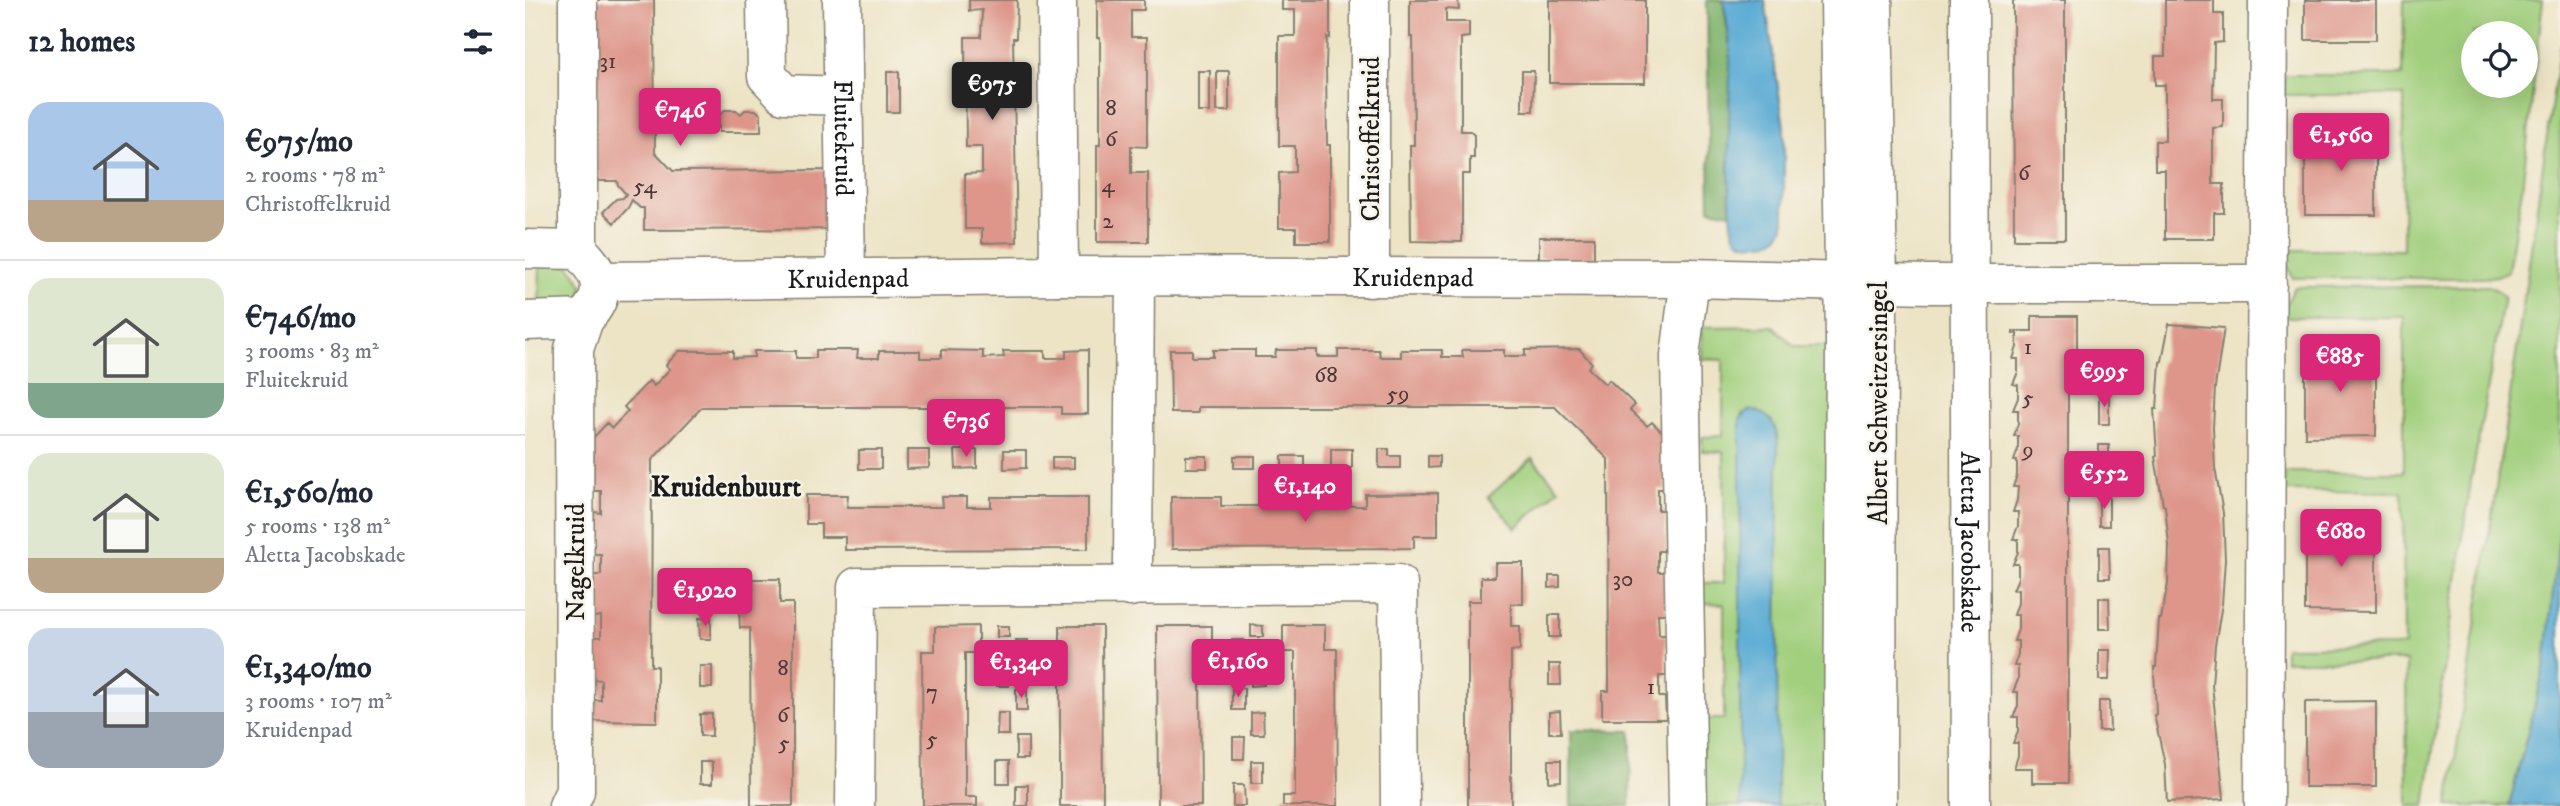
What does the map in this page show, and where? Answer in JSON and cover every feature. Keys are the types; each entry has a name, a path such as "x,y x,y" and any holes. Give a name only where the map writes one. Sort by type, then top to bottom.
{"street":[{"path":"578,0 578,250"},
{"path":"766,0 767,76 784,94 843,96"},
{"name":"Fluitekruid","path":"842,0 846,277"},
{"path":"1057,0 1059,276"},
{"name":"Christoffelkruid","path":"1370,0 1370,278"},
{"name":"Albert Schweitzersingel","path":"1840,0 1861,282 1877,806"},
{"name":"Albert Schweitzersingel","path":"1843,806 1873,0"},
{"name":"Aletta Jacobskade","path":"1969,0 1974,805"},
{"path":"2264,806 2268,0"},
{"path":"525,249 578,250 592,264 601,281"},
{"name":"Kruidenpad","path":"601,281 1059,276 1690,278 1861,282"},
{"path":"1130,587 1133,563 1135,278"},
{"path":"1688,806 1680,356 1690,278"},
{"name":"Nagelkruid","path":"568,806 575,791 574,349 584,319 598,303 601,281"},
{"path":"1861,282 2266,284"},
{"path":"525,321 584,319"},
{"path":"855,806 857,587 1398,584 1399,806"}],"green space":[{"path":"1707,0 1723,0 1730,46 1731,213 1710,209"},
{"path":"2404,0 2543,0 2538,45 2538,21 2461,21 2461,98 2532,98 2522,189 2508,271 2482,278 2293,278 2285,261 2285,250 2403,250 2404,95 2284,95 2285,75 2403,75"},
{"path":"2560,45 2560,530 2545,665 2509,806 2448,806 2514,369"},
{"path":"540,261 569,265 583,285 579,300 539,308"},
{"path":"2487,286 2504,297 2471,481 2425,806 2407,806 2406,661 2285,661 2285,647 2404,646 2403,492 2285,491 2285,472 2404,472 2404,317 2285,317 2284,307 2295,287"},
{"path":"1773,326 1794,346 1833,346 1833,806 1777,806 1743,414 1740,419 1740,806 1702,806 1702,719 1724,719 1724,604 1702,603 1702,583 1724,583 1724,452 1702,451 1702,437 1723,436 1723,360 1702,359 1701,327"},
{"path":"1532,458 1559,489 1516,528 1488,497"},
{"path":"1571,730 1631,731 1630,806 1571,806"}],"water":[{"path":"1723,0 1765,0 1784,127 1784,226 1775,239 1765,243 1750,244 1741,241 1736,237 1732,225 1729,178 1730,48"},
{"path":"1753,410 1769,418 1776,431 1778,443 1777,806 1740,806 1740,419"},
{"path":"2560,530 2560,806 2509,806 2545,665"}],"building":[{"path":"595,0 654,0 655,152 673,171 831,170 832,229 644,230 644,208 640,208 632,200 614,223 603,212 616,199 623,198 626,194 617,181 596,181"},
{"path":"969,0 1017,0 1016,38 1013,38 1017,242 982,243 982,229 965,229 965,174 982,173 982,147 966,147 965,37 981,37 982,10 969,11"},
{"path":"1097,0 1144,0 1144,10 1131,10 1131,37 1147,37 1147,147 1131,146 1131,173 1148,173 1148,242 1097,242 1100,38 1097,38"},
{"path":"1282,0 1330,0 1330,38 1327,37 1326,64 1327,145 1330,145 1330,242 1296,242 1296,228 1279,228 1279,173 1295,172 1295,146 1279,146 1279,36 1295,36 1295,10 1282,10"},
{"path":"1410,0 1458,0 1459,10 1446,9 1446,22 1469,22 1469,37 1461,38 1461,131 1470,131 1474,135 1474,158 1470,158 1470,174 1462,174 1462,242 1411,241 1410,145 1414,145"},
{"path":"1549,0 1645,0 1645,83 1549,83"},
{"path":"2013,0 2065,0 2065,239 2014,239"},
{"path":"2165,0 2214,0 2214,14 2223,14 2223,42 2214,43 2213,99 2223,99 2223,127 2213,128 2213,184 2224,184 2224,213 2214,213 2214,239 2165,239 2165,170 2155,170 2155,141 2165,141 2165,85 2155,85 2155,56 2165,56"},
{"path":"2305,0 2376,0 2376,40 2305,40"},
{"path":"1198,71 1210,71 1210,112 1198,112"},
{"path":"1217,71 1229,71 1229,111 1217,111"},
{"path":"1522,71 1534,71 1533,111 1522,111"},
{"path":"887,72 899,72 899,112 887,112"},
{"path":"725,110 736,110 741,114 745,110 756,110 761,115 761,132 719,132 719,115"},
{"path":"2305,130 2376,130 2376,215 2305,215"},
{"path":"1539,237 1594,237 1594,258 1539,258"},
{"path":"2032,316 2077,316 2077,358 2068,358 2068,783 2032,783 2032,768 2014,768 2018,756 2018,743 2013,743 2018,731 2018,717 2013,717 2018,706 2018,692 2013,692 2018,680 2018,666 2014,666 2018,641 2014,641 2018,629 2018,615 2014,615 2018,603 2018,589 2013,590 2018,578 2018,564 2013,564 2018,552 2018,539 2013,539 2018,526 2018,512 2013,512 2018,487 2013,487 2017,475 2017,461 2014,461 2018,436 2014,436 2018,424 2018,410 2013,410 2018,398 2018,385 2013,384 2018,372 2018,359 2013,359 2017,347 2017,333 2013,334 2013,331 2032,331"},
{"path":"2169,324 2224,328 2215,387 2213,428 2215,468 2223,513 2225,559 2212,685 2224,799 2167,802 2165,764 2154,715 2154,667 2159,619 2168,584 2169,546 2165,506 2155,457 2154,409 2157,409 2160,362"},
{"path":"1579,349 1592,363 1588,368 1605,384 1609,380 1635,405 1630,410 1647,426 1652,422 1665,435 1665,489 1658,489 1658,510 1665,510 1666,551 1658,551 1658,572 1666,572 1666,614 1658,614 1659,635 1666,635 1666,676 1659,676 1659,697 1665,697 1666,719 1602,719 1602,691 1609,691 1608,459 1555,407 1198,407 1198,413 1171,413 1170,350 1192,350 1192,357 1213,357 1213,350 1255,350 1255,357 1275,357 1276,350 1317,350 1317,357 1338,357 1338,350 1379,350 1380,357 1401,357 1401,350 1442,350 1442,357 1463,357 1462,350 1504,350 1504,356 1525,356 1525,350"},
{"path":"816,350 858,350 857,358 879,358 879,351 920,351 920,358 941,358 941,350 983,351 983,358 1004,357 1003,351 1045,351 1045,358 1066,358 1066,351 1088,350 1088,414 1061,414 1061,407 702,407 652,460 651,666 657,666 657,722 594,721 594,700 601,700 601,680 594,679 594,637 601,637 601,616 594,617 594,575 601,575 601,554 594,554 594,512 601,513 601,491 594,491 594,437 607,423 612,428 628,411 624,407 649,381 654,386 670,369 666,365 679,351 733,351 733,358 754,357 754,351 796,351 796,358 816,358"},
{"path":"2305,351 2376,352 2376,436 2305,437"},
{"path":"2099,358 2109,358 2109,373 2099,373"},
{"path":"2099,393 2109,394 2109,424 2099,424"},
{"path":"2099,445 2109,445 2109,475 2099,475"},
{"path":"1331,449 1352,449 1352,468 1331,468"},
{"path":"1379,449 1389,449 1389,456 1400,456 1400,468 1379,468"},
{"path":"859,450 881,450 881,469 859,469"},
{"path":"907,450 929,450 929,468 907,469"},
{"path":"955,450 977,450 977,468 956,469"},
{"path":"1004,450 1026,450 1026,468 1004,469"},
{"path":"1186,456 1207,456 1207,468 1186,468"},
{"path":"1234,456 1255,456 1255,468 1234,468"},
{"path":"1282,456 1304,456 1304,468 1282,468"},
{"path":"1428,456 1439,456 1439,467 1428,468"},
{"path":"1052,457 1074,457 1074,468 1052,469"},
{"path":"1438,493 1438,536 1414,536 1414,548 1172,549 1171,497 1221,497 1221,506 1365,506 1365,494"},
{"path":"806,495 848,495 847,507 943,507 942,497 967,497 967,507 991,507 991,497 1088,497 1088,549 845,550 845,537 821,537 821,524 806,524"},
{"path":"2099,496 2109,496 2109,526 2099,526"},
{"path":"2305,526 2376,526 2376,612 2305,611"},
{"path":"2099,547 2109,547 2110,578 2099,578"},
{"path":"1495,563 1523,563 1523,604 1511,604 1511,626 1520,626 1520,650 1511,651 1511,806 1468,806 1468,601 1481,601 1481,577 1495,577"},
{"path":"1549,576 1560,576 1560,587 1549,588"},
{"path":"700,579 712,579 711,590 700,590"},
{"path":"737,579 780,579 780,603 793,603 793,806 751,806 750,628 740,628"},
{"path":"2099,598 2109,598 2110,629 2099,629"},
{"path":"1549,615 1560,615 1560,637 1549,637"},
{"path":"699,618 711,618 711,639 700,639"},
{"path":"1251,625 1263,626 1263,637 1251,637"},
{"path":"1283,625 1325,625 1325,649 1337,649 1338,806 1283,806 1283,796 1295,796 1295,652 1283,652"},
{"path":"978,626 978,653 965,653 965,797 977,797 977,806 923,806 922,651 935,651 935,627"},
{"path":"997,626 1009,626 1009,637 997,637"},
{"path":"1060,626 1102,626 1103,806 1060,806 1060,675 1048,675 1048,651 1060,651"},
{"path":"1157,626 1212,626 1212,675 1200,675 1201,806 1158,806"},
{"path":"1016,640 1028,640 1028,662 1016,662"},
{"path":"1232,640 1244,640 1244,662 1232,662"},
{"path":"2099,650 2110,650 2109,680 2099,680"},
{"path":"1251,664 1263,664 1264,685 1251,686"},
{"path":"1549,664 1560,664 1561,685 1549,685"},
{"path":"997,665 1009,665 1009,686 997,686"},
{"path":"700,666 712,666 712,688 700,688"},
{"path":"1244,688 1244,710 1232,710 1232,689"},
{"path":"1016,689 1027,689 1027,711 1016,711"},
{"path":"2099,701 2109,701 2110,731 2099,731"},
{"path":"2376,701 2376,787 2305,787 2305,702"},
{"path":"1560,711 1561,733 1549,733 1549,712"},
{"path":"1263,712 1264,734 1251,734 1251,713"},
{"path":"998,713 1009,713 1009,735 997,735"},
{"path":"700,714 712,714 712,736 700,736"},
{"path":"1016,737 1028,737 1028,759 1016,759"},
{"path":"1233,737 1245,737 1244,759 1233,759"},
{"path":"1549,760 1561,760 1561,781 1549,782"},
{"path":"997,761 1009,761 1009,783 997,783"},
{"path":"1251,761 1263,761 1263,783 1251,783"},
{"path":"700,762 712,762 712,784 700,784"},
{"path":"1016,785 1028,785 1028,806 1016,806"},
{"path":"1233,785 1244,785 1245,806 1233,806"}],"district":[{"name":"Kruidenbuurt","path":"726,486"}]}
